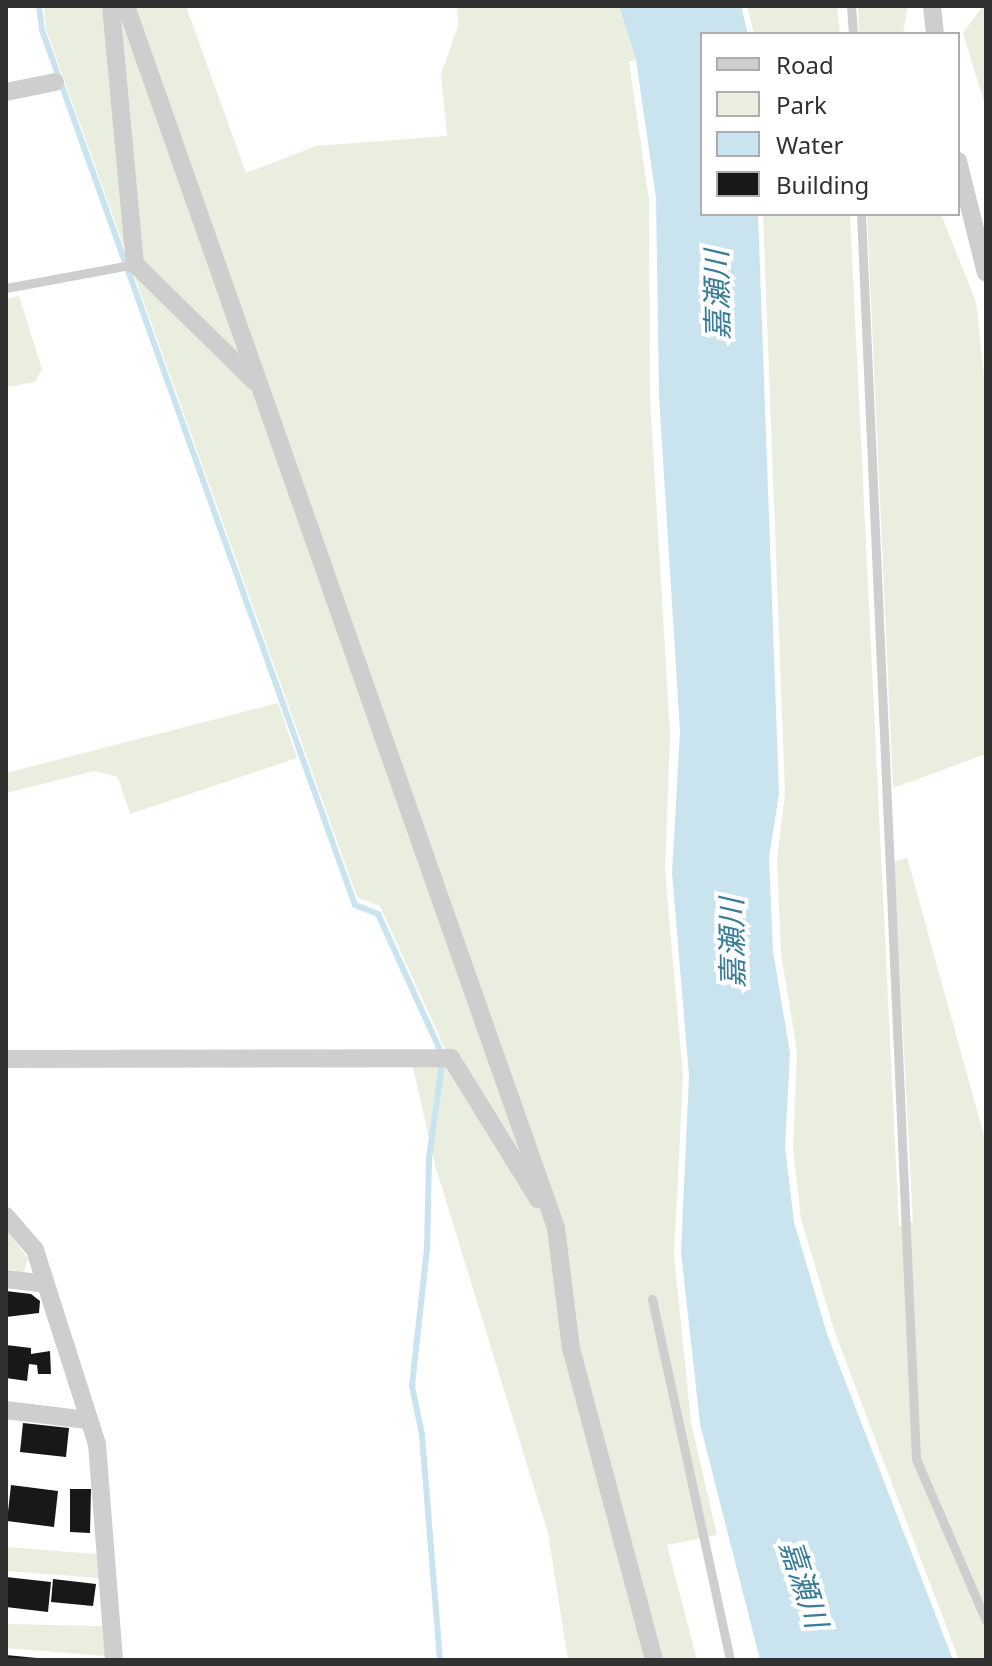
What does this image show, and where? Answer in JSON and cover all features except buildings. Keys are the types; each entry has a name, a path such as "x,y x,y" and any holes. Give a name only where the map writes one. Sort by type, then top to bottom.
{"street":[{"path":"111,6 127,266 259,385"},
{"path":"126,6 556,1228 571,1348 654,1660"},
{"path":"932,6 935,32"},
{"path":"6,92 55,82"},
{"path":"960,168 986,273"},
{"path":"967,191 986,225"},
{"path":"6,1059 451,1058 556,1228"},
{"path":"6,1216 35,1250 97,1444 114,1660"},
{"path":"6,1279 45,1284"},
{"path":"6,1410 87,1420"}],"lane":[{"path":"851,6 853,32"},
{"path":"861,216 916,1459 986,1621"},
{"path":"6,288 127,266"},
{"path":"652,1299 730,1660"}],"green space":[{"path":"44,6 186,6 246,173 316,146 447,136 441,74 458,26 457,6 619,6 636,60 629,62 649,200 650,398 670,733 665,871 683,1076 674,1255 691,1422 717,1535 667,1545 697,1660 568,1660 548,1533 435,1165 413,1067 445,1049 380,906 357,897 46,29"},
{"path":"747,6 837,6 840,32 754,32"},
{"path":"858,6 908,6 903,32 859,32"},
{"path":"983,6 986,13 986,108 963,33"},
{"path":"763,216 850,216 899,1226 913,1222 894,862 907,857 986,1143 986,1660 959,1660 835,1333 801,1219 793,1149 797,1052 781,953 777,859 785,793"},
{"path":"867,216 942,216 976,302 986,395 986,754 893,788"},
{"path":"19,296 42,369 35,382 8,387 6,299"},
{"path":"278,703 297,758 130,814 118,777 94,771 6,793 6,773"},
{"path":"6,1228 28,1259 24,1272 6,1269"},
{"path":"6,1547 97,1554 99,1578 6,1571"},
{"path":"6,1624 103,1626 105,1656 6,1648"}],"water":[{"name":"嘉瀬川","path":"619,6 741,6 748,32 700,32 700,216 758,216 779,794 769,857 773,951 790,1053 785,1147 794,1222 827,1334 953,1660 760,1660 700,1424 681,1252 689,1076 672,873 680,731 659,396 656,198 636,60"}],"waterway":[{"path":"39,6 42,30 355,905 378,914 441,1052"},
{"path":"440,1660 422,1435 412,1386 427,1248 429,1158 442,1064"}]}
